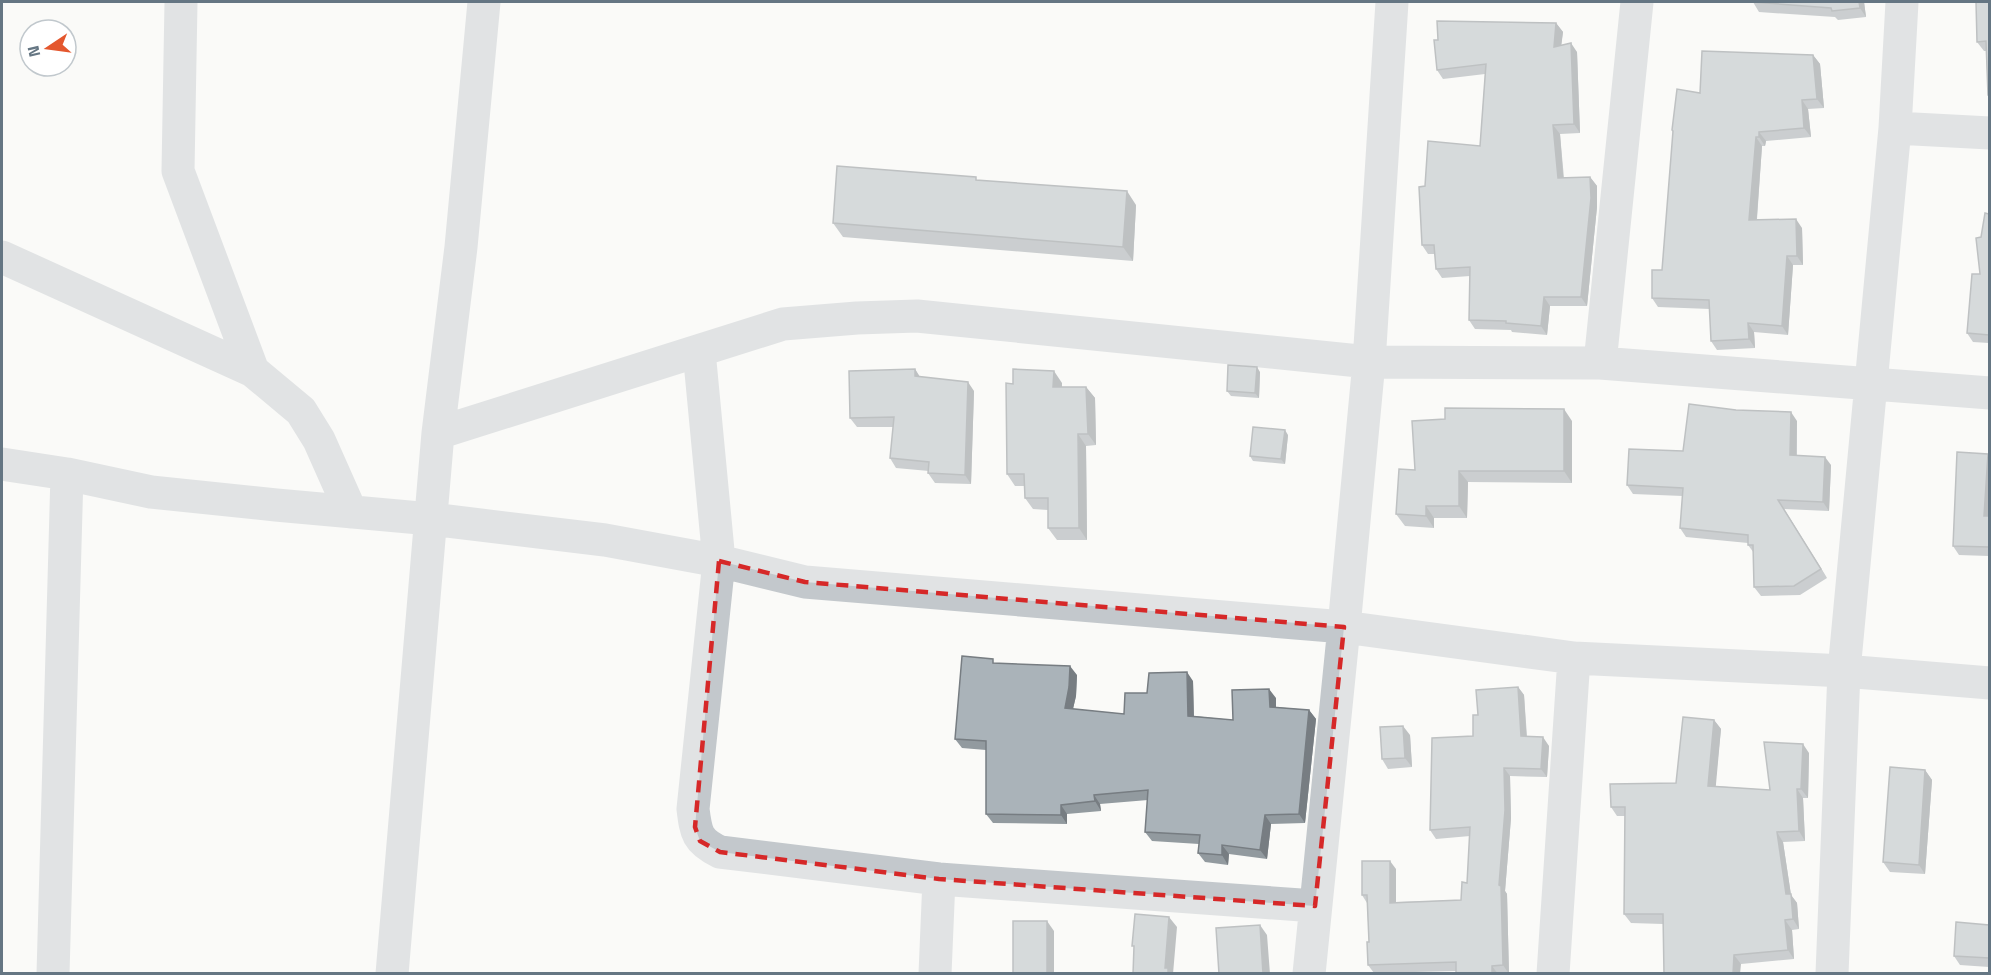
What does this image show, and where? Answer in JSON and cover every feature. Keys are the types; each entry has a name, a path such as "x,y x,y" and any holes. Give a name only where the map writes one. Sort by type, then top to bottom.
{"street":[{"path":"181,2 178,171 253,371"},
{"path":"392,974 438,433 461,247 484,2"},
{"path":"1309,974 1369,362 1392,2"},
{"path":"1600,363 1637,2"},
{"path":"1832,974 1844,670 1895,128 1902,2"},
{"path":"1895,128 1989,133"},
{"path":"2,257 253,371 301,411 319,440 351,512"},
{"path":"438,433 783,324 918,316 1369,362 1600,363 1989,393"},
{"path":"699,351 719,561 693,809 695,827 700,841 720,852 939,879 1315,906"},
{"path":"2,464 67,474 151,492 431,519 605,540 719,561 805,582 1344,627 1574,658 1844,670 1989,683"},
{"path":"53,974 67,474"},
{"path":"1553,974 1574,658"},
{"path":"935,974 939,879"}],"highlighted area":[{"path":"719,561 805,582 1344,627 1315,906 939,879 720,852 700,841 695,827"}],"building":[{"path":"1753,2 1859,2 1860,8 1832,11 1831,8"},
{"path":"1976,2 1989,2 1989,95 1986,41 1977,42"},
{"path":"1437,21 1556,23 1554,47 1571,43 1574,124 1553,125 1558,178 1590,177 1591,198 1581,297 1544,297 1541,326 1506,323 1506,321 1469,320 1470,267 1436,269 1434,245 1422,245 1419,187 1425,186 1428,141 1480,146 1486,64 1437,70 1434,40 1438,40"},
{"path":"1702,51 1813,55 1817,99 1802,100 1804,128 1759,132 1759,137 1756,137 1749,220 1796,219 1797,256 1787,256 1782,326 1748,323 1749,339 1711,341 1709,300 1652,298 1652,270 1662,270 1677,89 1700,93"},
{"path":"837,166 976,177 976,180 1127,191 1123,247 833,223"},
{"path":"1985,213 1989,214 1989,335 1967,333 1972,274 1980,274 1976,238 1981,237"},
{"path":"1228,365 1257,367 1255,393 1227,391"},
{"path":"915,369 915,376 968,382 965,475 928,473 929,462 890,458 894,417 850,418 849,371"},
{"path":"1013,369 1054,371 1053,387 1086,387 1088,434 1078,434 1079,528 1048,528 1048,498 1025,498 1024,474 1007,474 1006,383 1013,384"},
{"path":"1689,404 1736,410 1791,412 1790,455 1825,457 1823,502 1778,500 1821,569 1794,586 1754,587 1753,545 1748,545 1748,535 1680,528 1683,488 1627,485 1629,449 1683,451"},
{"path":"1445,408 1564,409 1564,471 1459,471 1459,506 1426,506 1426,516 1396,514 1399,469 1415,470 1412,421 1445,419"},
{"path":"1253,427 1285,430 1281,459 1250,456"},
{"path":"1957,452 1988,454 1984,516 1989,516 1989,547 1953,546"},
{"path":"962,656 993,659 993,663 1070,666 1065,708 1124,714 1125,693 1147,693 1149,673 1187,672 1188,716 1233,720 1232,690 1269,689 1270,707 1309,710 1299,814 1265,815 1260,850 1222,845 1222,855 1198,853 1200,835 1145,832 1148,790 1094,795 1095,801 1061,805 1061,815 986,814 986,741 955,739"},
{"path":"1518,687 1521,736 1543,737 1541,769 1504,768 1505,810 1499,885 1501,886 1503,965 1492,966 1492,974 1456,974 1456,962 1368,965 1367,895 1362,895 1362,861 1390,861 1390,903 1461,900 1462,882 1467,883 1470,827 1430,830 1432,738 1473,736 1473,715 1478,715 1476,690"},
{"path":"1683,717 1714,720 1708,786 1770,790 1764,742 1803,744 1801,789 1797,789 1799,831 1777,832 1786,894 1791,894 1793,919 1785,920 1788,950 1734,955 1733,974 1664,974 1663,914 1624,914 1625,807 1611,807 1610,784 1676,783"},
{"path":"1403,726 1405,758 1382,759 1380,727"},
{"path":"1890,767 1925,770 1919,865 1883,862"},
{"path":"1135,914 1169,917 1165,968 1168,968 1168,974 1133,974 1134,946 1132,946"},
{"path":"1013,921 1047,921 1047,974 1013,974"},
{"path":"1956,922 1989,925 1989,958 1954,956"},
{"path":"1260,925 1263,974 1219,974 1216,928"}]}
